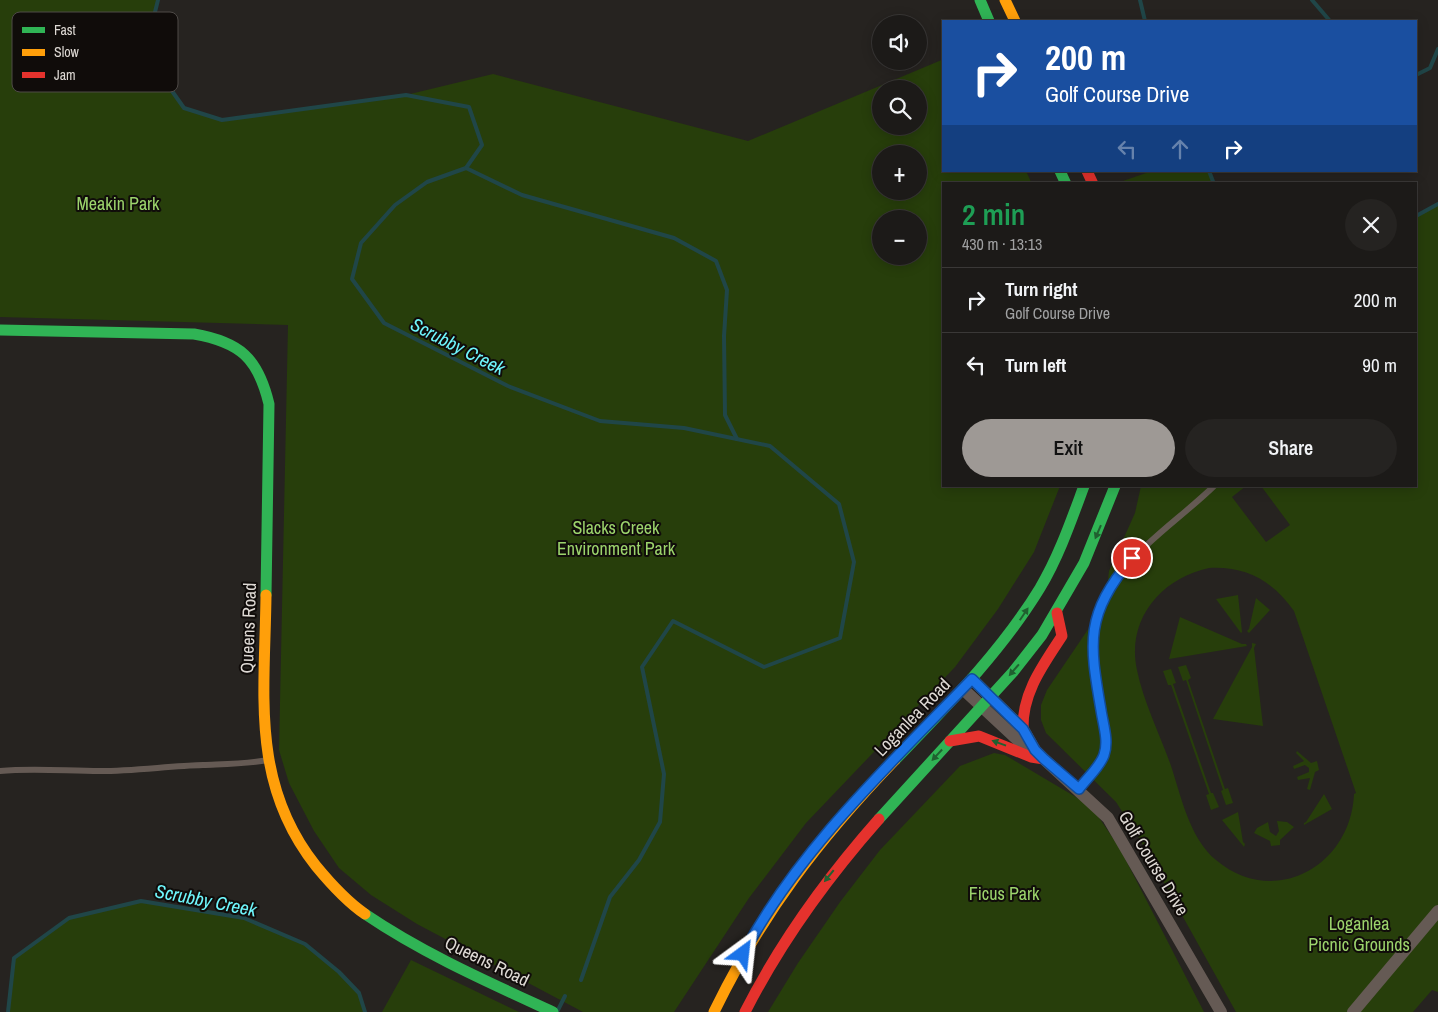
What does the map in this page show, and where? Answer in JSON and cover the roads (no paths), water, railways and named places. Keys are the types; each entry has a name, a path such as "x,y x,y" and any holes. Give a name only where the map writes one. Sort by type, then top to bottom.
{"main road":[{"path":"980,0 989,20"},
{"path":"1005,0 1015,20"},
{"name":"Queens Road","path":"0,330 194,334 216,337 233,344 244,352 257,368 266,385 269,404 264,727 268,760 280,808 298,842 322,875 350,904 380,926 413,945 553,1012"},
{"name":"Loganlea Road","path":"714,1012 750,941 796,874 834,826 963,689 1012,632 1057,559 1084,487"},
{"path":"745,1012 770,962 822,884 853,847 1025,658 1057,613 1082,569 1115,487"},
{"path":"1023,729 1021,717 1023,706 1032,685 1062,636 1057,613"},
{"path":"950,741 979,736 1031,758 1044,759"}],"street":[{"name":"Golf Course Drive","path":"972,679 986,701 1020,742 1035,750"},
{"name":"Golf Course Drive","path":"963,689 986,701 1023,729 1035,750 1108,818 1123,840 1221,1012"},
{"path":"1353,1012 1438,911"}],"lane":[{"path":"1079,789 1104,756 1106,740 1092,658 1092,633 1098,612 1114,580 1132,558 1213,487"},
{"path":"0,770 136,770 203,765 240,765 268,760"}],"waterway":[{"name":"Scrubby Creek","path":"155,12 158,0"},
{"path":"1140,0 1145,20"},
{"path":"1312,0 1329,20"},
{"path":"1417,74 1430,68 1438,49"},
{"name":"Scrubby Creek","path":"173,92 184,108 222,120 406,95 469,107 482,145 466,168 427,182 395,205 361,243 352,279 384,323 508,386 600,421 684,428 770,446 839,504 854,562 840,638 764,667 673,621 642,667 664,774 660,822 639,860 610,897 581,980"},
{"name":"Scrubby Creek","path":"466,168 522,195 674,238 716,261 727,290 724,336 725,415 737,439"},
{"path":"1209,172 1213,182"},
{"path":"1417,215 1438,204"},
{"name":"Scrubby Creek","path":"8,1012 14,958 69,918 141,901 244,918 305,944 339,972 359,993 365,1012"},
{"name":"Scrubby Creek","path":"558,1010 565,996"}],"park label":[{"name":"Meakin Park","path":"118,203"},
{"name":"Slacks Creek Environment Park","path":"616,537"},
{"name":"Ficus Park","path":"1004,893"},
{"name":"Loganlea Picnic Grounds","path":"1359,933"}]}
